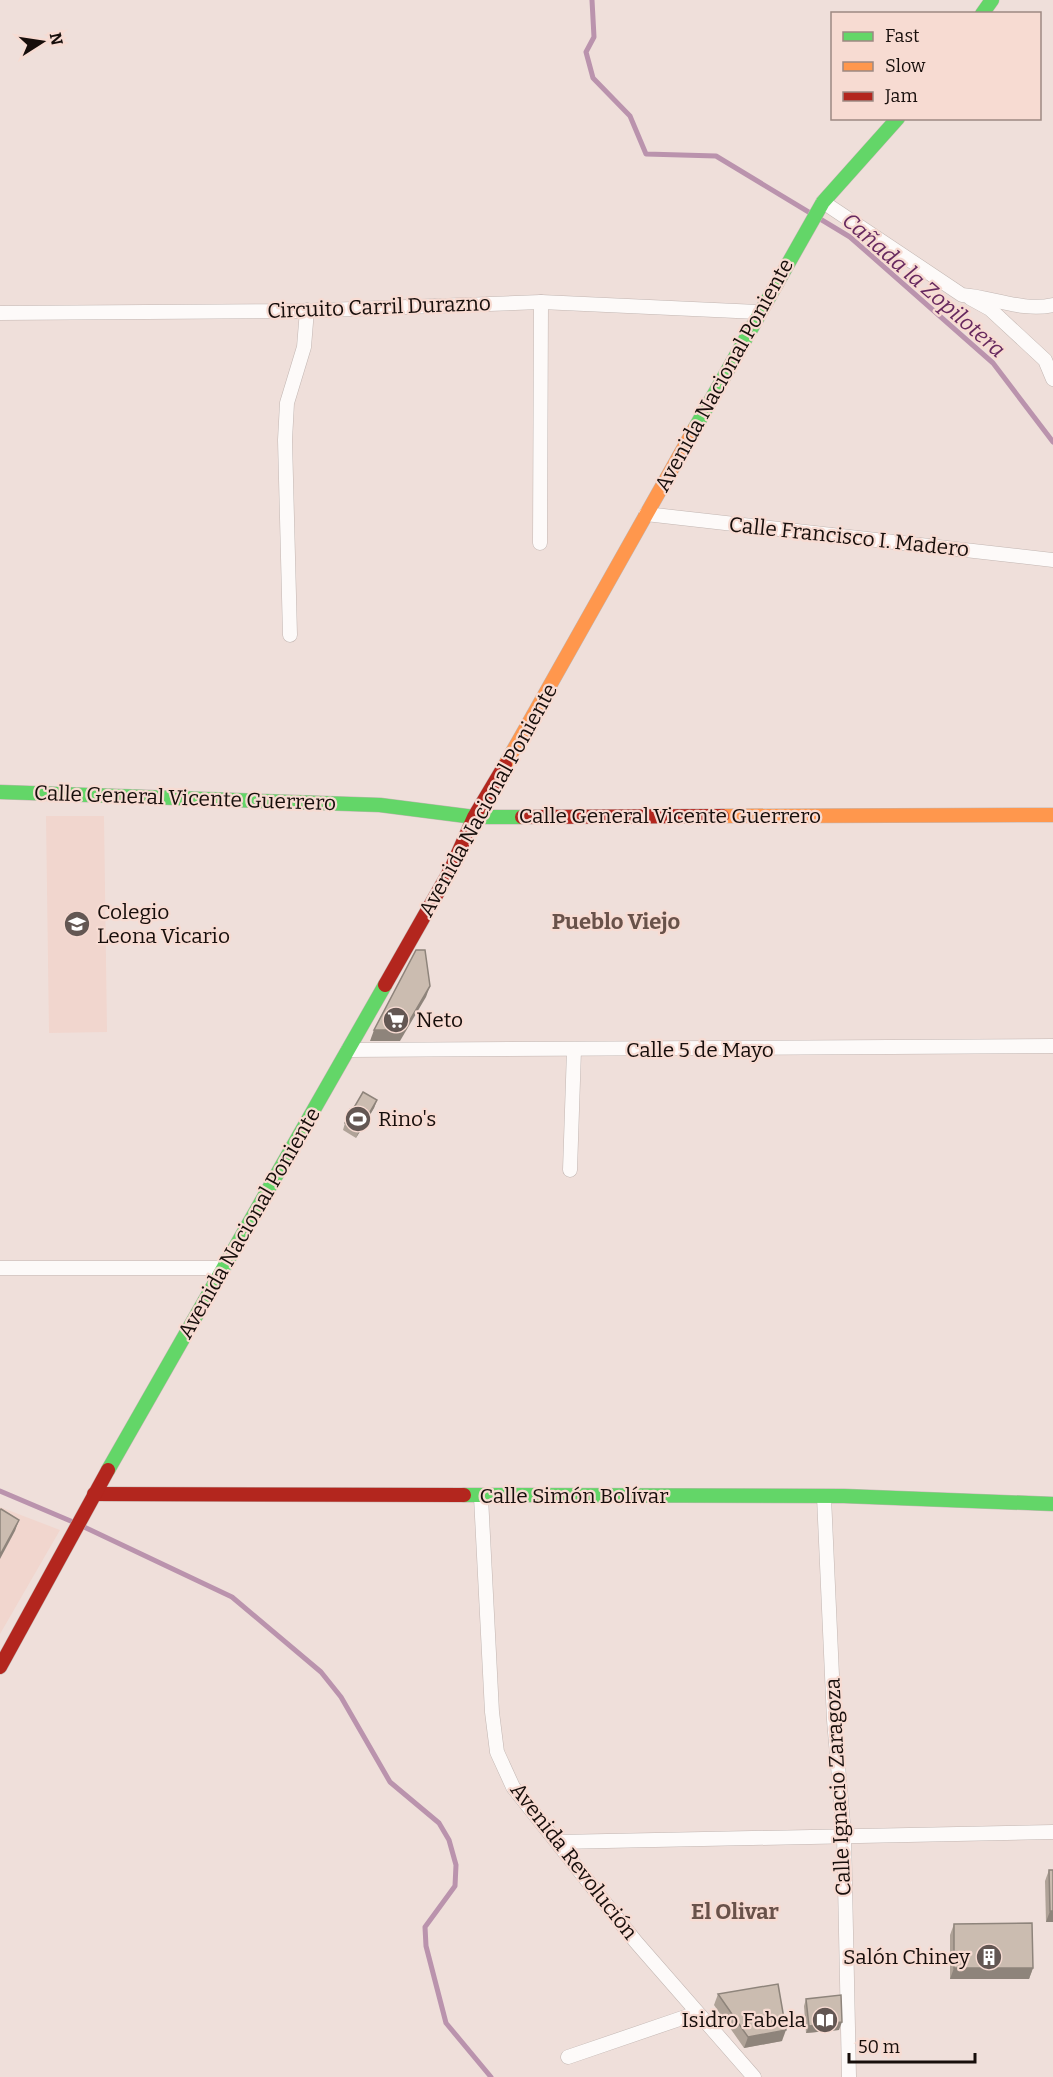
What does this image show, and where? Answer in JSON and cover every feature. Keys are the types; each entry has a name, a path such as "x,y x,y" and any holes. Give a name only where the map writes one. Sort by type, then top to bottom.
{"street":[{"name":"Avenida Nacional Poniente","path":"0,1667 94,1494 451,869 474,817 530,724 807,227 823,202 896,120"},
{"path":"823,202 962,295 990,309 1045,360 1053,379"},
{"path":"962,295 986,297 1028,308 1053,305"},
{"path":"540,543 541,302"},
{"name":"Circuito Carril Durazno","path":"0,313 307,310 541,302 758,312"},
{"path":"290,635 285,441 287,403 304,347 307,310"},
{"name":"Calle Francisco I. Madero","path":"646,514 1053,560"},
{"name":"Calle General Vicente Guerrero","path":"0,792 380,805 474,817 1053,815"},
{"name":"Calle 5 de Mayo","path":"348,1050 1053,1046"},
{"path":"570,1170 574,1050"},
{"path":"0,1268 224,1268"},
{"name":"Calle Simón Bolívar","path":"94,1494 481,1497 844,1496 1053,1504"},
{"name":"Avenida Revolución","path":"481,1497 492,1712 498,1752 513,1787 636,1942 754,2077"},
{"name":"Calle Ignacio Zaragoza","path":"824,1497 834,1720 844,1835 849,2077"},
{"path":"558,1842 1053,1832"},
{"path":"568,2057 697,2013"}],"shaded area":[{"name":"Colegio Leona Vicario","path":"46,816 104,816 107,1032 49,1033"},
{"path":"0,1507 60,1530 0,1634"}],"building":[{"name":"Neto","path":"416,950 425,950 430,986 404,1030 374,1030"},
{"name":"Rino's","path":"363,1092 377,1100 359,1131 345,1123"},
{"path":"0,1510 19,1520 0,1555"},
{"path":"1049,1870 1053,1870 1053,1911 1050,1911"},
{"name":"Salón Chiney","path":"1032,1923 1033,1968 954,1968 954,1924"},
{"path":"778,1984 786,2030 748,2037 718,1994"},
{"path":"841,1995 842,2022 809,2026 806,1999"}],"waterway":[{"name":"Cañada la Zopilotera","path":"592,0 594,37 586,52 593,78 630,116 646,154 716,156 850,237 993,363 1053,442"},
{"path":"0,1491 73,1522"},
{"path":"82,1526 232,1597 321,1672 341,1697 390,1782 439,1823 449,1840 456,1865 455,1886 425,1927 426,1946 446,2023 491,2077"}],"traffic: fast":[{"path":"983,12 992,0"},
{"path":"695,428 823,202 896,120"},
{"path":"0,792 380,805 474,817 522,817"},
{"path":"108,1470 385,985"},
{"path":"464,1495 844,1496 1053,1504"}],"traffic: slow":[{"path":"505,765 695,428"},
{"path":"722,816 1053,815"}],"traffic: jam":[{"path":"385,985 451,869 474,817 505,765"},
{"path":"522,817 722,816"},
{"path":"0,1667 108,1470"},
{"path":"94,1494 464,1495"}],"place":[{"name":"Colegio Leona Vicario","path":"77,924"},
{"name":"Neto","path":"396,1020"},
{"name":"Rino's","path":"358,1119"},
{"name":"Salón Chiney","path":"989,1957"},
{"name":"Isidro Fabela","path":"825,2020"}],"district":[{"name":"Pueblo Viejo","path":"616,921"},
{"name":"El Olivar","path":"735,1911"}]}
